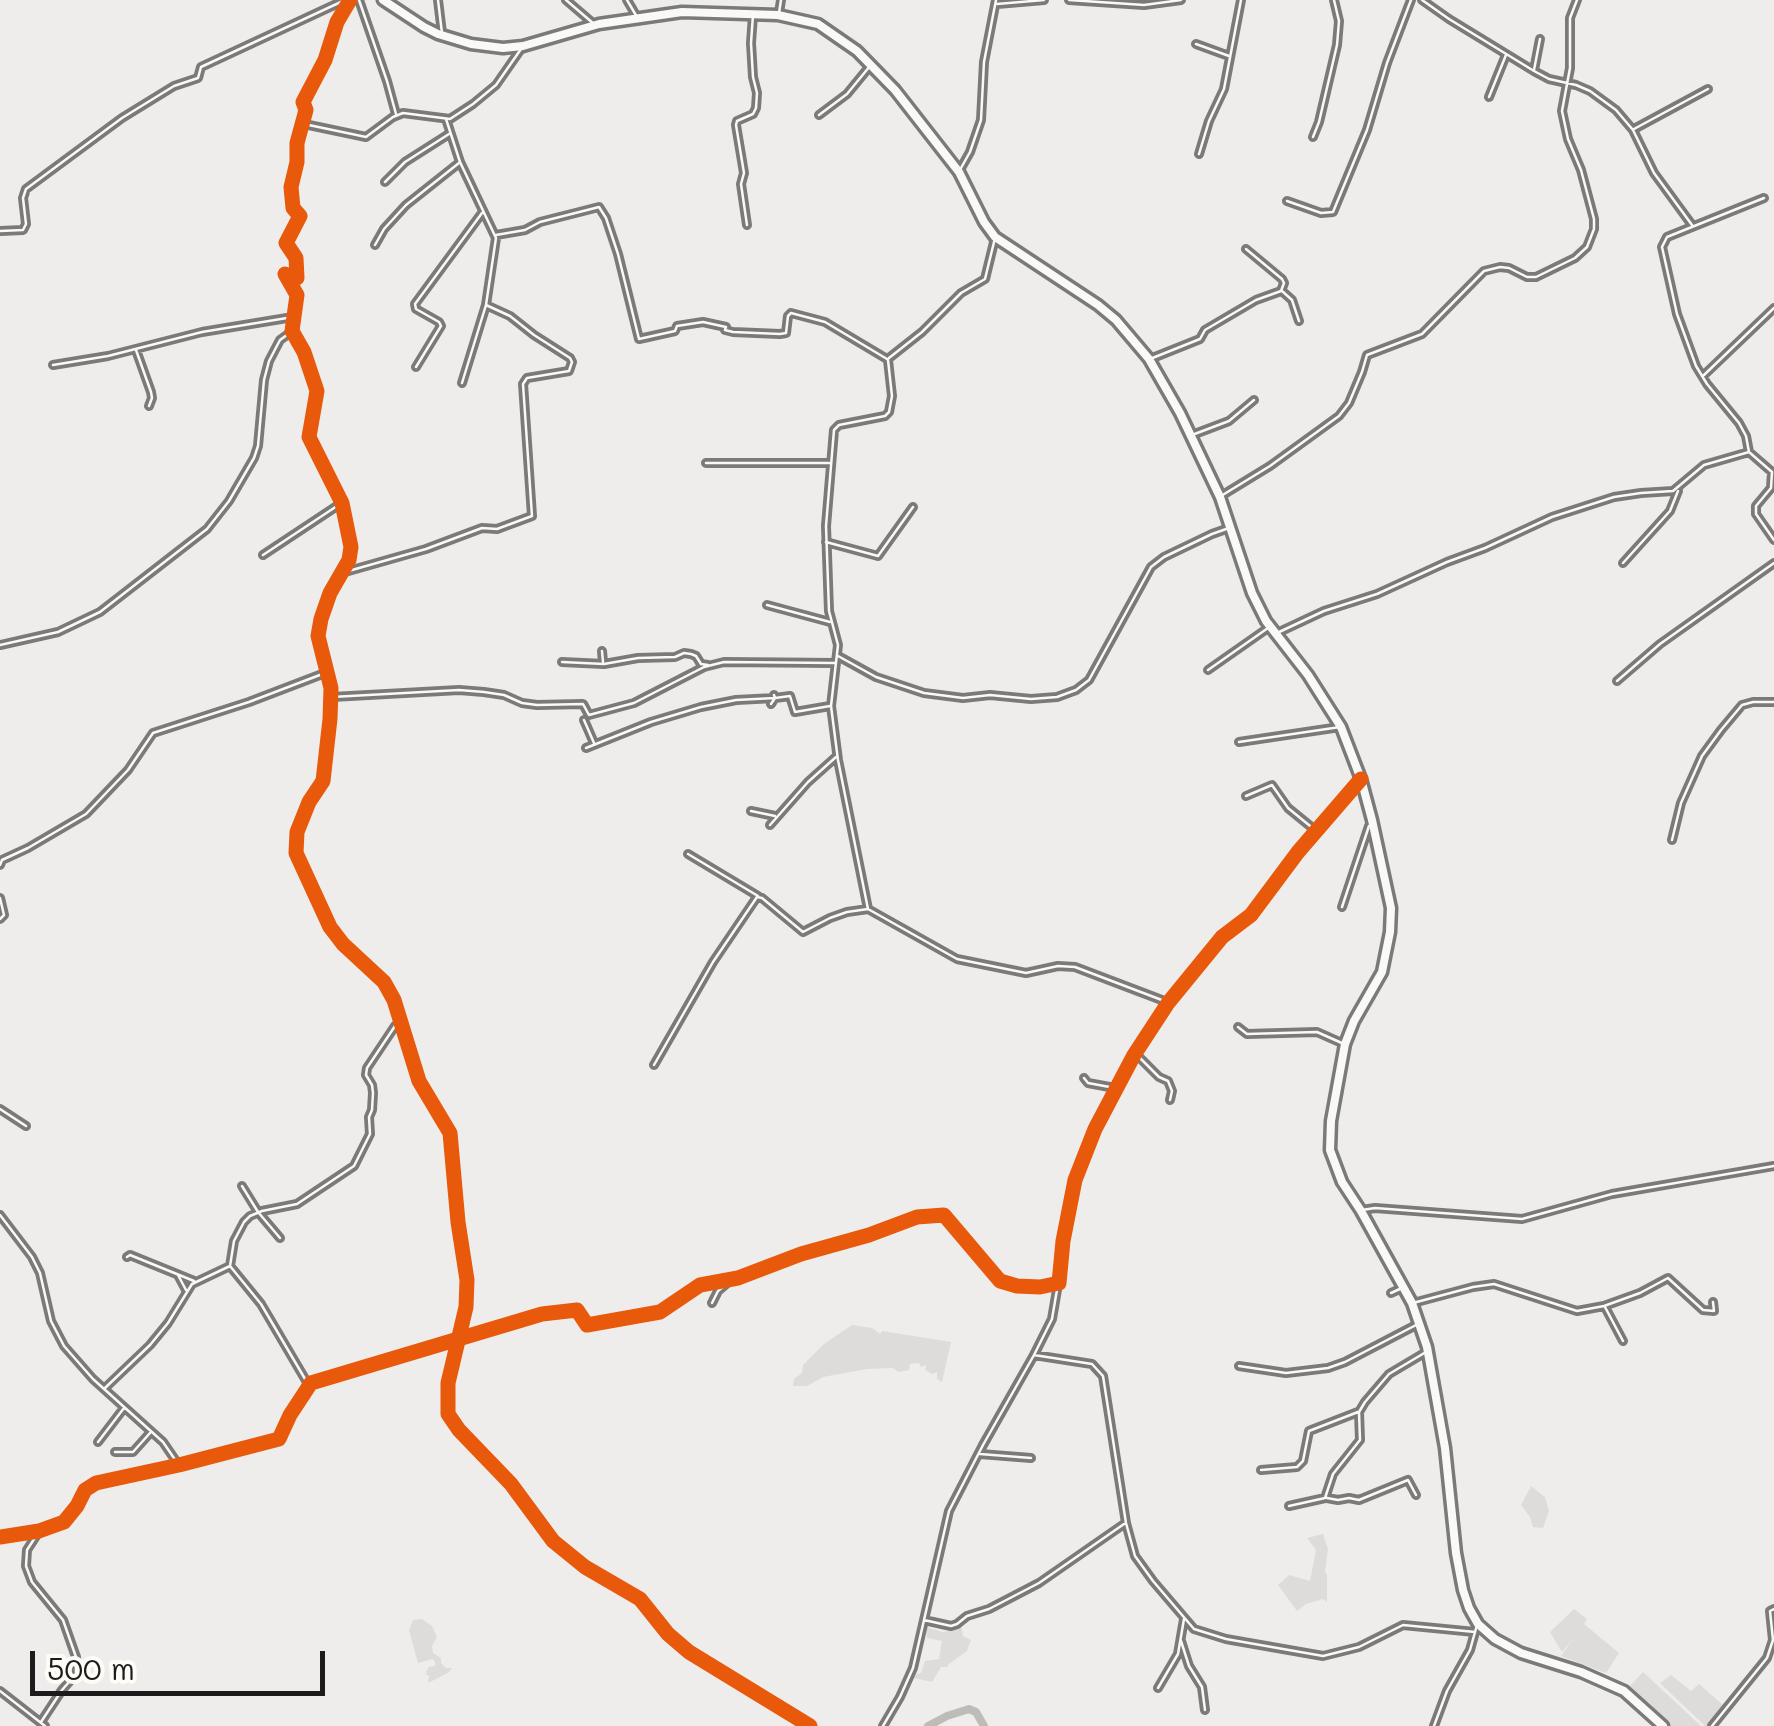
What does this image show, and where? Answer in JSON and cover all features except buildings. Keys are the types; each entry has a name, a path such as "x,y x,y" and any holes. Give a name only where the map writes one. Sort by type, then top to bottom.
{"main road":[{"path":"383,0 424,27 482,46 523,46 595,26 682,12 778,14 818,24 857,51 905,102 959,172 995,237 1107,312 1148,360 1220,497 1252,593 1272,630 1308,674 1341,726 1372,820 1392,908 1390,932 1382,972 1345,1044 1331,1121 1330,1150 1342,1182 1420,1324 1446,1448 1462,1590 1476,1628 1521,1652 1624,1691 1664,1726"}],"street":[{"path":"348,0 325,60 303,102 306,110 291,187 293,208 300,216 286,243 296,258 297,278 285,274 297,295 292,331 317,391 310,441 342,503 351,546 349,560 324,610 318,636 330,697 323,781 297,832 296,853 330,927 384,982 394,1000 419,1081 450,1132 468,1280 448,1383 448,1414 512,1484 553,1541 585,1567 640,1599 668,1634 689,1652 810,1726"},
{"path":"0,231 24,230 26,189 122,118 174,86 198,78 201,67 348,0"},
{"path":"359,0 396,115"},
{"path":"438,0 443,35"},
{"path":"566,0 595,26"},
{"path":"628,0 638,18"},
{"path":"778,14 781,0"},
{"path":"959,172 979,132 984,62 996,2 1044,0"},
{"path":"1069,0 1135,5 1182,0"},
{"path":"1199,154 1209,120 1224,90 1241,0"},
{"path":"1313,137 1338,45 1339,21 1334,0"},
{"path":"1287,201 1321,213 1333,212 1367,130 1411,0"},
{"path":"1422,0 1534,71 1590,91 1606,102 1624,118 1654,173 1692,226"},
{"path":"1220,497 1340,416 1368,353 1422,334 1484,272 1510,268 1526,277 1536,277 1575,258 1587,247 1594,219 1562,118 1570,68 1570,18 1577,0"},
{"path":"747,224 736,125 756,108 753,14"},
{"path":"1534,71 1540,39"},
{"path":"1196,44 1230,57"},
{"path":"302,123 366,137 396,115 451,118 496,86 523,46"},
{"path":"1489,97 1507,54"},
{"path":"819,115 848,94 871,64"},
{"path":"1632,130 1708,89"},
{"path":"446,119 460,162 496,235 486,304 462,383"},
{"path":"385,182 406,162 450,133"},
{"path":"375,244 406,205 460,162"},
{"path":"1764,198 1692,226 1667,238 1662,246 1677,314 1702,376 1739,423 1749,452 1773,472 1772,488 1756,506 1756,514 1774,540"},
{"path":"496,235 599,207 618,254 639,340 675,331 677,326 703,322 733,332 786,333 791,314 825,322 888,360"},
{"path":"416,367 441,326 416,309 416,304 483,212"},
{"path":"888,360 961,293 985,278 995,237"},
{"path":"1246,249 1282,279 1281,291"},
{"path":"1148,360 1200,339 1207,328 1256,300 1281,291 1292,300 1298,320"},
{"path":"342,573 532,516 523,384 527,378 569,371 572,362 510,316 486,304"},
{"path":"1702,376 1774,308"},
{"path":"53,365 295,316"},
{"path":"0,644 58,632 100,612 206,529 229,501 254,458 269,361 280,340 292,331"},
{"path":"135,349 151,392 149,406"},
{"path":"868,909 837,756 831,706 838,656 825,542 832,435 836,427 889,412 892,396 888,360"},
{"path":"1191,436 1230,421 1254,400"},
{"path":"1624,563 1670,512 1678,489 1704,465 1749,452"},
{"path":"706,463 830,463"},
{"path":"1208,670 1272,630 1377,594 1552,517 1614,498 1678,489"},
{"path":"263,554 342,503"},
{"path":"825,542 878,556 913,506"},
{"path":"838,656 876,677 924,693 964,698 1056,698 1089,680 1151,567 1164,556 1230,528"},
{"path":"1617,681 1660,644 1774,564"},
{"path":"767,606 832,622"},
{"path":"672,657 676,648"},
{"path":"602,651 604,664"},
{"path":"562,662 604,664 691,654 709,666"},
{"path":"330,697 472,691 504,695 537,706 584,704 589,715 634,703 724,662 836,664"},
{"path":"0,865 2,860 86,814 128,770 153,734 327,672"},
{"path":"770,704 774,696"},
{"path":"586,748 700,706 790,696 795,712 831,706"},
{"path":"1672,840 1680,802 1702,756 1721,730 1742,705 1774,702"},
{"path":"584,720 594,745"},
{"path":"1239,742 1341,726"},
{"path":"763,813 769,823 837,756"},
{"path":"882,1726 913,1668 950,1512 1052,1319 1075,1180 1095,1129 1168,1003 1222,936 1251,915 1360,778"},
{"path":"1246,796 1272,785 1288,808 1316,830"},
{"path":"750,811 776,816"},
{"path":"1342,907 1372,820"},
{"path":"688,854 759,897 803,932 847,912 868,909 957,960 1026,972 1058,966 1075,968 1168,1003"},
{"path":"654,1065 713,962 759,897"},
{"path":"0,898 4,915 0,919"},
{"path":"309,1385 261,1304 230,1266 234,1241 244,1222 258,1212 297,1204 354,1166 370,1134 372,1085 367,1068 401,1023"},
{"path":"1238,1027 1247,1034 1317,1032 1345,1044"},
{"path":"1136,1053 1168,1081 1170,1100"},
{"path":"1084,1078 1088,1083 1116,1088"},
{"path":"0,1109 26,1126"},
{"path":"1361,1211 1376,1208 1522,1219 1612,1194 1774,1166"},
{"path":"242,1186 280,1238"},
{"path":"0,1537 39,1531 64,1522 85,1490 96,1483 279,1439 309,1385 542,1314 578,1310 587,1325 660,1312 700,1285 732,1279 932,1214 944,1215 1000,1281 1040,1288 1059,1283"},
{"path":"0,1215 40,1273 52,1321 64,1346 93,1380 175,1456 179,1465"},
{"path":"128,1257 130,1254 196,1282"},
{"path":"105,1388 150,1346 186,1291 230,1266"},
{"path":"176,1272 186,1291"},
{"path":"1412,1304 1494,1284 1577,1311 1604,1306 1668,1278 1703,1310 1714,1311 1714,1302"},
{"path":"712,1303 718,1291 732,1279"},
{"path":"1391,1293 1403,1288"},
{"path":"1604,1306 1623,1342"},
{"path":"1239,1366 1286,1373 1328,1368 1420,1324"},
{"path":"1261,1470 1297,1467 1303,1461 1309,1432 1360,1412 1389,1374 1428,1352"},
{"path":"1034,1355 1092,1364 1103,1376 1126,1523 1136,1556 1194,1629 1226,1639 1323,1656 1359,1647 1403,1625 1476,1628 1470,1650 1447,1691 1434,1726"},
{"path":"98,1442 125,1406"},
{"path":"1325,1498 1332,1474 1360,1440 1360,1412"},
{"path":"107,1419 111,1424"},
{"path":"114,1452 133,1452 151,1432"},
{"path":"123,1451 127,1443"},
{"path":"978,1454 1030,1458"},
{"path":"1289,1506 1325,1498 1358,1500 1408,1480 1416,1495"},
{"path":"924,1620 957,1624 967,1616 988,1610 1038,1583 1126,1523"},
{"path":"0,1691 43,1724 76,1674 76,1657 64,1620 32,1582 26,1566 27,1550 39,1531"},
{"path":"1712,1726 1766,1658 1772,1640 1770,1610 1774,1609"},
{"path":"1158,1688 1178,1654 1184,1618"},
{"path":"1181,1640 1202,1688 1205,1710"}],"shaded area":[{"path":"852,1325 872,1328 880,1334 882,1331 951,1342 942,1382 937,1379 937,1372 932,1374 919,1363 899,1372 893,1368 867,1369 823,1377 807,1386 793,1386 803,1365"},
{"path":"1531,1486 1545,1497 1549,1511 1543,1528 1533,1527 1521,1505"},
{"path":"1323,1534 1328,1549 1327,1602 1323,1599 1306,1604 1297,1611 1278,1585 1289,1575 1310,1581 1316,1550 1307,1538"},
{"path":"1574,1609 1587,1619 1584,1624 1619,1653 1606,1673 1561,1656 1574,1637 1562,1652 1550,1632"},
{"path":"422,1619 432,1626 437,1637 433,1653 446,1668 452,1668 428,1683 429,1676 425,1674 435,1662 433,1659 418,1663 409,1630 413,1620"},
{"path":"961,1625 963,1636 971,1640 967,1651 947,1667 941,1667 932,1682 914,1678 921,1673 925,1661 939,1659 942,1641 927,1638 926,1627 942,1632"},
{"path":"1643,1672 1701,1726 1668,1726 1629,1687"},
{"path":"1671,1675 1691,1691 1699,1684 1724,1706 1708,1726 1660,1683"}],"waterway":[{"path":"928,1726 969,1709 976,1712 984,1726"}],"cycle path":[{"path":"350,0 303,102 306,110 291,187 293,208 300,216 286,243 296,258 297,278 285,274 297,295 292,331 317,391 309,437 342,503 351,547 349,560 330,593 321,619 318,636 331,688 330,719 323,781 297,832 296,853 330,927 384,982 394,1000 419,1081 450,1133 467,1280 466,1307 448,1383 448,1414 511,1484 553,1541 585,1567 640,1599 668,1634 689,1652 810,1726"},
{"path":"0,1537 39,1531 64,1522 85,1490 96,1483 279,1439 311,1383 542,1314 577,1310 587,1325 660,1312 700,1285 738,1278 917,1217 944,1215 1000,1281 1040,1287 1059,1283 1075,1180 1095,1129 1134,1055 1168,1003 1222,937 1251,915 1298,852 1361,779"}]}
